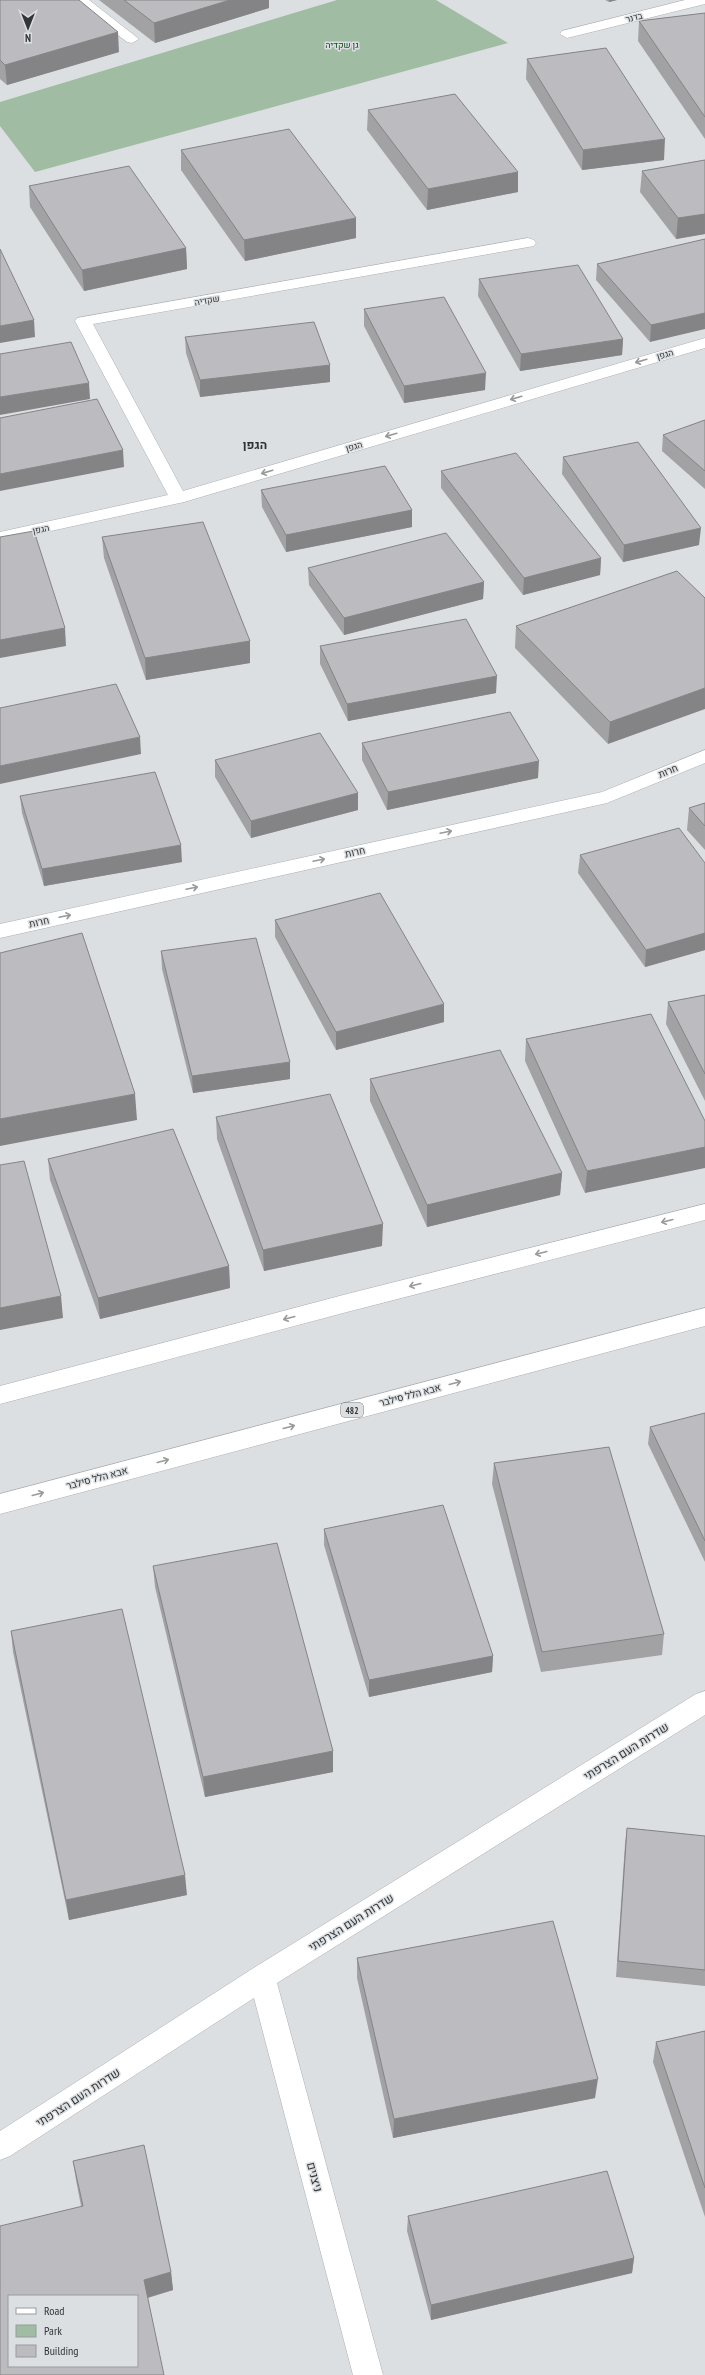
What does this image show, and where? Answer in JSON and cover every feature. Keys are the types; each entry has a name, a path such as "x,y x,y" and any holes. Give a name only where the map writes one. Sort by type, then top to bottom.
{"street":[{"path":"80,0 132,39"},
{"name":"בדנר","path":"567,34 702,0"},
{"name":"שקדיה","path":"178,498 83,321 528,243"},
{"name":"הגפן","path":"0,537 178,498 705,342"},
{"name":"חרות","path":"0,931 607,796 705,756"},
{"path":"0,1395 346,1302 705,1212"},
{"name":"אבא הלל סילבר","path":"0,1504 705,1317"},
{"name":"שדרות העם הצרפתי","path":"0,2147 262,1978 705,1702"},
{"name":"ניצנים","path":"262,1978 368,2375"}],"green space":[{"name":"גן שקדיה","path":"337,0 436,0 508,43 35,172 0,126 0,102"}],"building":[{"path":"0,0 79,0 118,32 5,65 0,60"},
{"path":"124,0 230,0 154,23"},
{"path":"705,13 705,117 639,21"},
{"path":"606,48 665,139 583,150 527,59"},
{"path":"455,94 518,172 428,189 368,110"},
{"path":"289,129 356,218 244,240 181,150"},
{"path":"705,160 705,214 678,218 642,171"},
{"path":"129,166 186,248 82,270 29,186"},
{"path":"705,239 705,313 651,325 597,264"},
{"path":"0,249 34,320 0,326"},
{"path":"578,265 623,339 521,354 479,279"},
{"path":"444,297 486,373 404,386 364,309"},
{"path":"314,322 330,365 200,380 185,337"},
{"path":"71,342 89,383 0,397 0,354"},
{"path":"97,399 123,450 0,474 0,418"},
{"path":"705,420 705,471 663,435"},
{"path":"638,442 701,528 624,545 563,457"},
{"path":"516,453 601,558 524,578 441,471"},
{"path":"385,466 412,510 286,535 261,490"},
{"path":"203,522 250,641 145,658 102,537"},
{"path":"34,531 65,628 0,640 0,537"},
{"path":"446,533 484,582 344,618 308,568"},
{"path":"677,571 705,598 705,688 610,722 516,626"},
{"path":"466,619 497,676 347,704 320,646"},
{"path":"116,684 140,737 0,766 0,708"},
{"path":"510,712 539,761 388,792 362,743"},
{"path":"320,733 358,793 251,821 215,760"},
{"path":"155,772 181,845 42,869 20,796"},
{"path":"705,803 705,826 689,808"},
{"path":"679,828 705,863 705,933 646,950 580,855"},
{"path":"380,893 444,1004 336,1032 275,920"},
{"path":"82,933 135,1094 0,1119 0,953"},
{"path":"256,938 290,1062 192,1076 161,951"},
{"path":"705,995 705,1074 668,1002"},
{"path":"651,1014 705,1121 705,1147 587,1171 526,1039"},
{"path":"500,1050 562,1173 427,1205 370,1079"},
{"path":"330,1094 383,1224 263,1250 216,1117"},
{"path":"173,1129 229,1266 98,1298 48,1159"},
{"path":"24,1161 61,1296 0,1308 0,1165"},
{"path":"705,1413 705,1541 650,1427"},
{"path":"609,1447 664,1634 542,1652 494,1463"},
{"path":"443,1505 493,1656 369,1680 324,1529"},
{"path":"277,1543 333,1751 203,1777 153,1566"},
{"path":"122,1609 185,1875 66,1900 11,1631"},
{"path":"627,1828 705,1836 705,1970 618,1961"},
{"path":"553,1921 598,2079 394,2119 357,1958"},
{"path":"705,2031 705,2188 656,2042"},
{"path":"144,2145 171,2272 144,2280 164,2375 0,2375 0,2226 83,2206 73,2161"},
{"path":"607,2171 634,2258 431,2305 408,2216"}],"district":[{"name":"הגפן","path":"255,444"}]}
